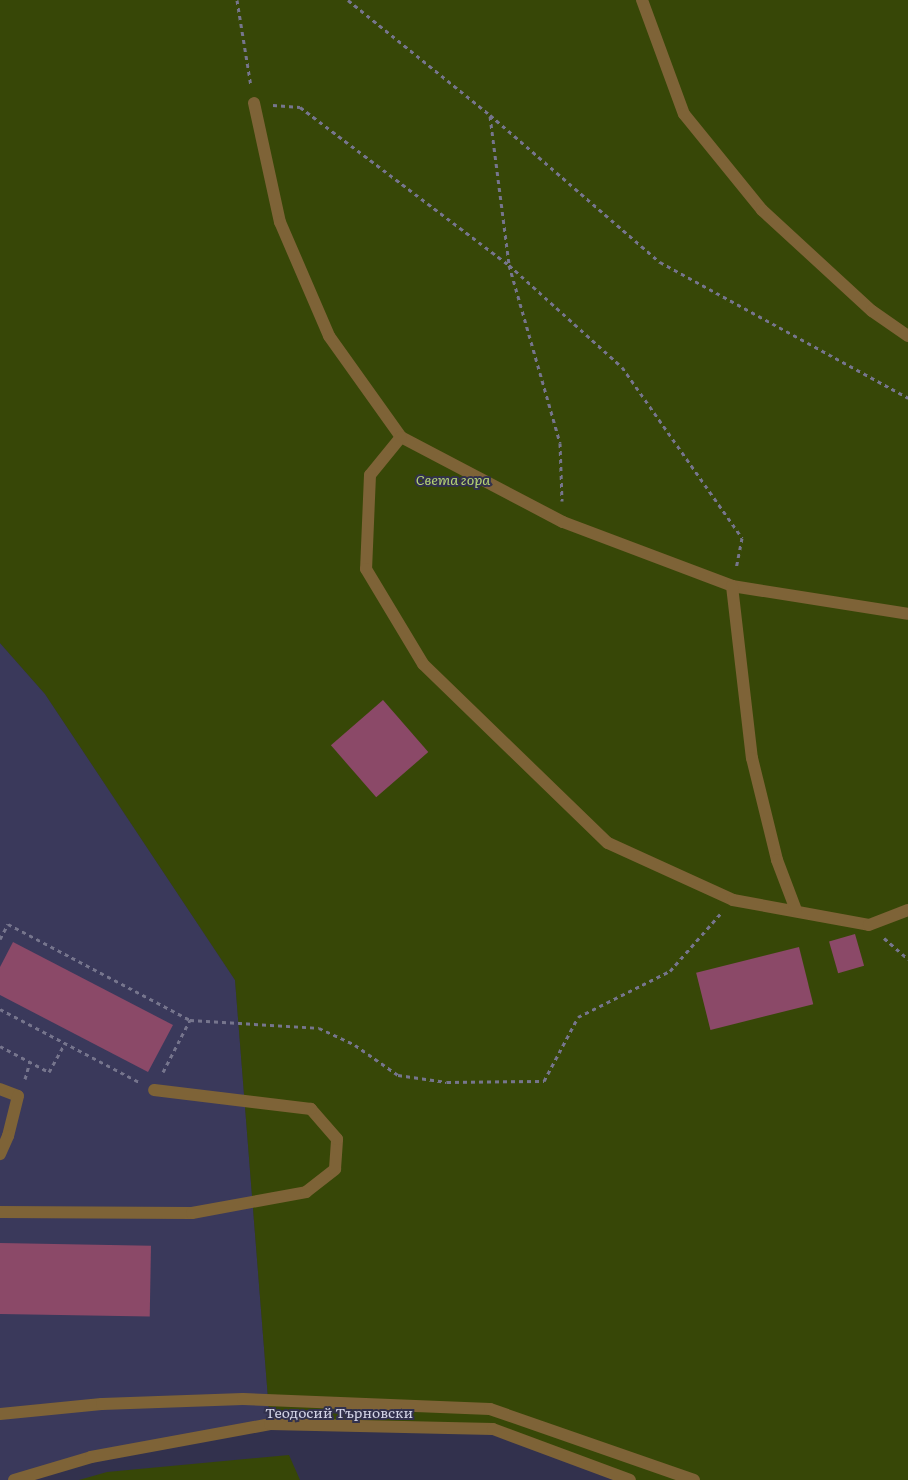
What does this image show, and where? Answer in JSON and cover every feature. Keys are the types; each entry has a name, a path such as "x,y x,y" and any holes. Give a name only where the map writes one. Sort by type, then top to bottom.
{"street":[{"path":"642,0 684,114 762,210 872,311 908,336"},
{"path":"254,103 280,222 329,336 401,437 563,522 732,586 908,614"},
{"path":"401,437 370,475 366,569 423,664 608,843 733,900 796,910 869,925 908,910"},
{"path":"732,586 752,758 777,860 796,910"},
{"path":"0,1088 18,1096 8,1136 0,1154"},
{"path":"0,1212 192,1213 306,1192 335,1169 337,1139 311,1109 154,1090"},
{"path":"0,1414 102,1404 243,1399 490,1409 694,1480"},
{"name":"Теодосий Търновски","path":"14,1480 91,1457 270,1424 493,1429 630,1480"}],"path":[{"path":"237,0 254,103 300,107 509,265 622,367 742,538 732,586"},
{"path":"348,0 490,115 660,262 908,398"},
{"path":"490,115 509,265 560,443 563,522"},
{"path":"0,939 8,924 190,1020 319,1028 355,1045 398,1075 448,1082 544,1081 578,1017 670,971 733,900"},
{"path":"869,925 908,959"},
{"path":"0,1010 154,1090 190,1020"},
{"path":"0,1046 50,1072 65,1043"}],"shaded area":[{"path":"0,643 45,694 235,980 270,1424 14,1480 0,1480"}],"green space":[{"name":"Света гора","path":"0,0 908,0 908,1480 630,1480 493,1429 270,1424 235,980 45,694 0,643"},
{"path":"289,1455 300,1480 79,1480 107,1472"}],"building":[{"path":"383,700 428,752 376,797 331,745"},
{"path":"855,934 864,966 838,973 829,941"},
{"path":"13,942 173,1025 148,1072 0,995 0,967"},
{"path":"799,947 813,1004 710,1030 696,973"},
{"path":"0,1243 151,1246 150,1317 0,1314"}]}
